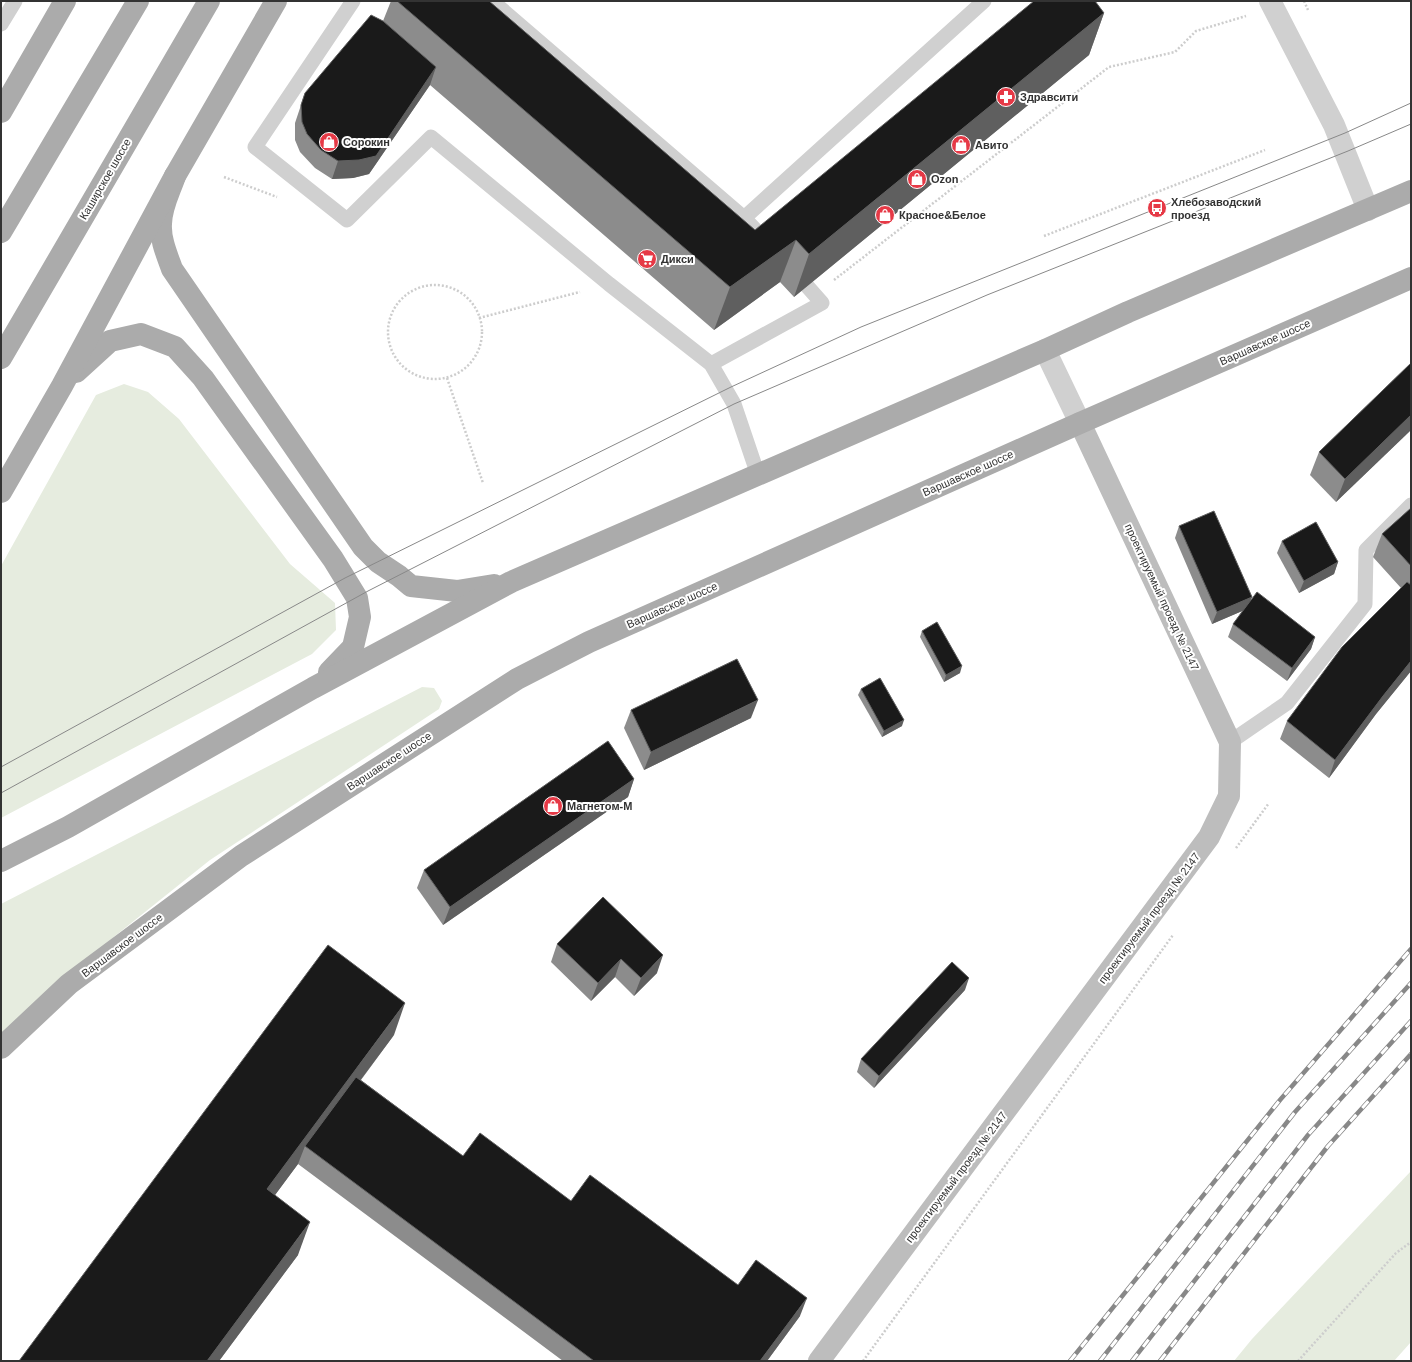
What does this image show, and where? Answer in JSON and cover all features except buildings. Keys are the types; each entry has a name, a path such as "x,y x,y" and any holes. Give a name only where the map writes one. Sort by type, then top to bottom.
{"main road":[{"path":"1,112 65,1"},
{"path":"1,232 138,1"},
{"name":"Каширское шоссе","path":"1,358 209,1"},
{"path":"1,492 62,386 175,176 276,1"},
{"path":"175,176 164,206 161,224 164,244 172,269 363,547 378,562 411,586 457,591 511,582"},
{"path":"1,861 68,827 313,688 511,582 1045,350 1128,312 1411,191"},
{"name":"Варшавское шоссе","path":"1,1048 69,984 241,856 517,679 589,642 1080,423 1411,278"},
{"path":"62,386 110,341 141,334 175,347 203,378 333,559 357,598 360,616 353,648 313,688"}],"street":[{"path":"1272,4 1334,125 1368,210"},
{"path":"1045,350 1080,423"},
{"name":"проектируемый проезд № 2147","path":"819,1361 1209,837 1229,796 1230,742 1080,423"}],"lane":[{"path":"1,24 15,1"},
{"path":"353,1 255,147 347,220 431,137 609,284 711,364 734,404 758,475"},
{"path":"492,1 744,218 771,246"},
{"path":"744,218 984,1"},
{"path":"711,364 822,303 811,290"},
{"path":"1230,742 1287,703 1365,604 1366,550 1411,505"}],"path":[{"path":"811,290 1109,67 1175,52 1196,31 1272,4"},
{"path":"1044,236 1265,150"},
{"path":"224,177 274,196"},
{"path":"480,318 609,284"},
{"path":"431,285 447,287 461,293 472,304 480,318 482,333 480,348 472,362 461,372 447,378 432,379 416,376 403,367 398,361 388,340 388,325 394,310 403,297 416,289 431,285"},
{"path":"447,378 483,483"},
{"path":"1236,848 1269,804"},
{"path":"864,1361 1176,932"},
{"path":"1298,1361 1396,1253 1411,1242"}],"shaded area":[{"path":"124,384 148,392 179,419 290,564 335,603 336,630 312,654 1,818 1,566 96,395"},
{"path":"422,687 434,688 442,701 439,709 210,860 115,936 1,1037 1,904"},
{"path":"1411,1171 1411,1342 1394,1361 1234,1361 1252,1339"}],"tram line":[{"path":"1,767 345,578 731,387 861,327 1345,133 1411,103"},
{"path":"1,793 368,591 734,404 987,295 1348,151 1411,124"}],"railway":[{"path":"1070,1361 1280,1100 1411,949"},
{"path":"1100,1361 1295,1112 1411,983"},
{"path":"1132,1361 1308,1135 1411,1021"},
{"path":"1160,1361 1328,1146 1411,1054"}],"place":[{"name":"Здравсити","path":"1006,97"},
{"name":"Сорокин","path":"329,142"},
{"name":"Авито","path":"961,145"},
{"name":"Ozon","path":"917,179"},
{"name":"Хлебозаводский проезд","path":"1157,208"},
{"name":"Красное&Белое","path":"885,215"},
{"name":"Дикси","path":"647,259"},
{"name":"Магнетом-М","path":"553,806"}]}
